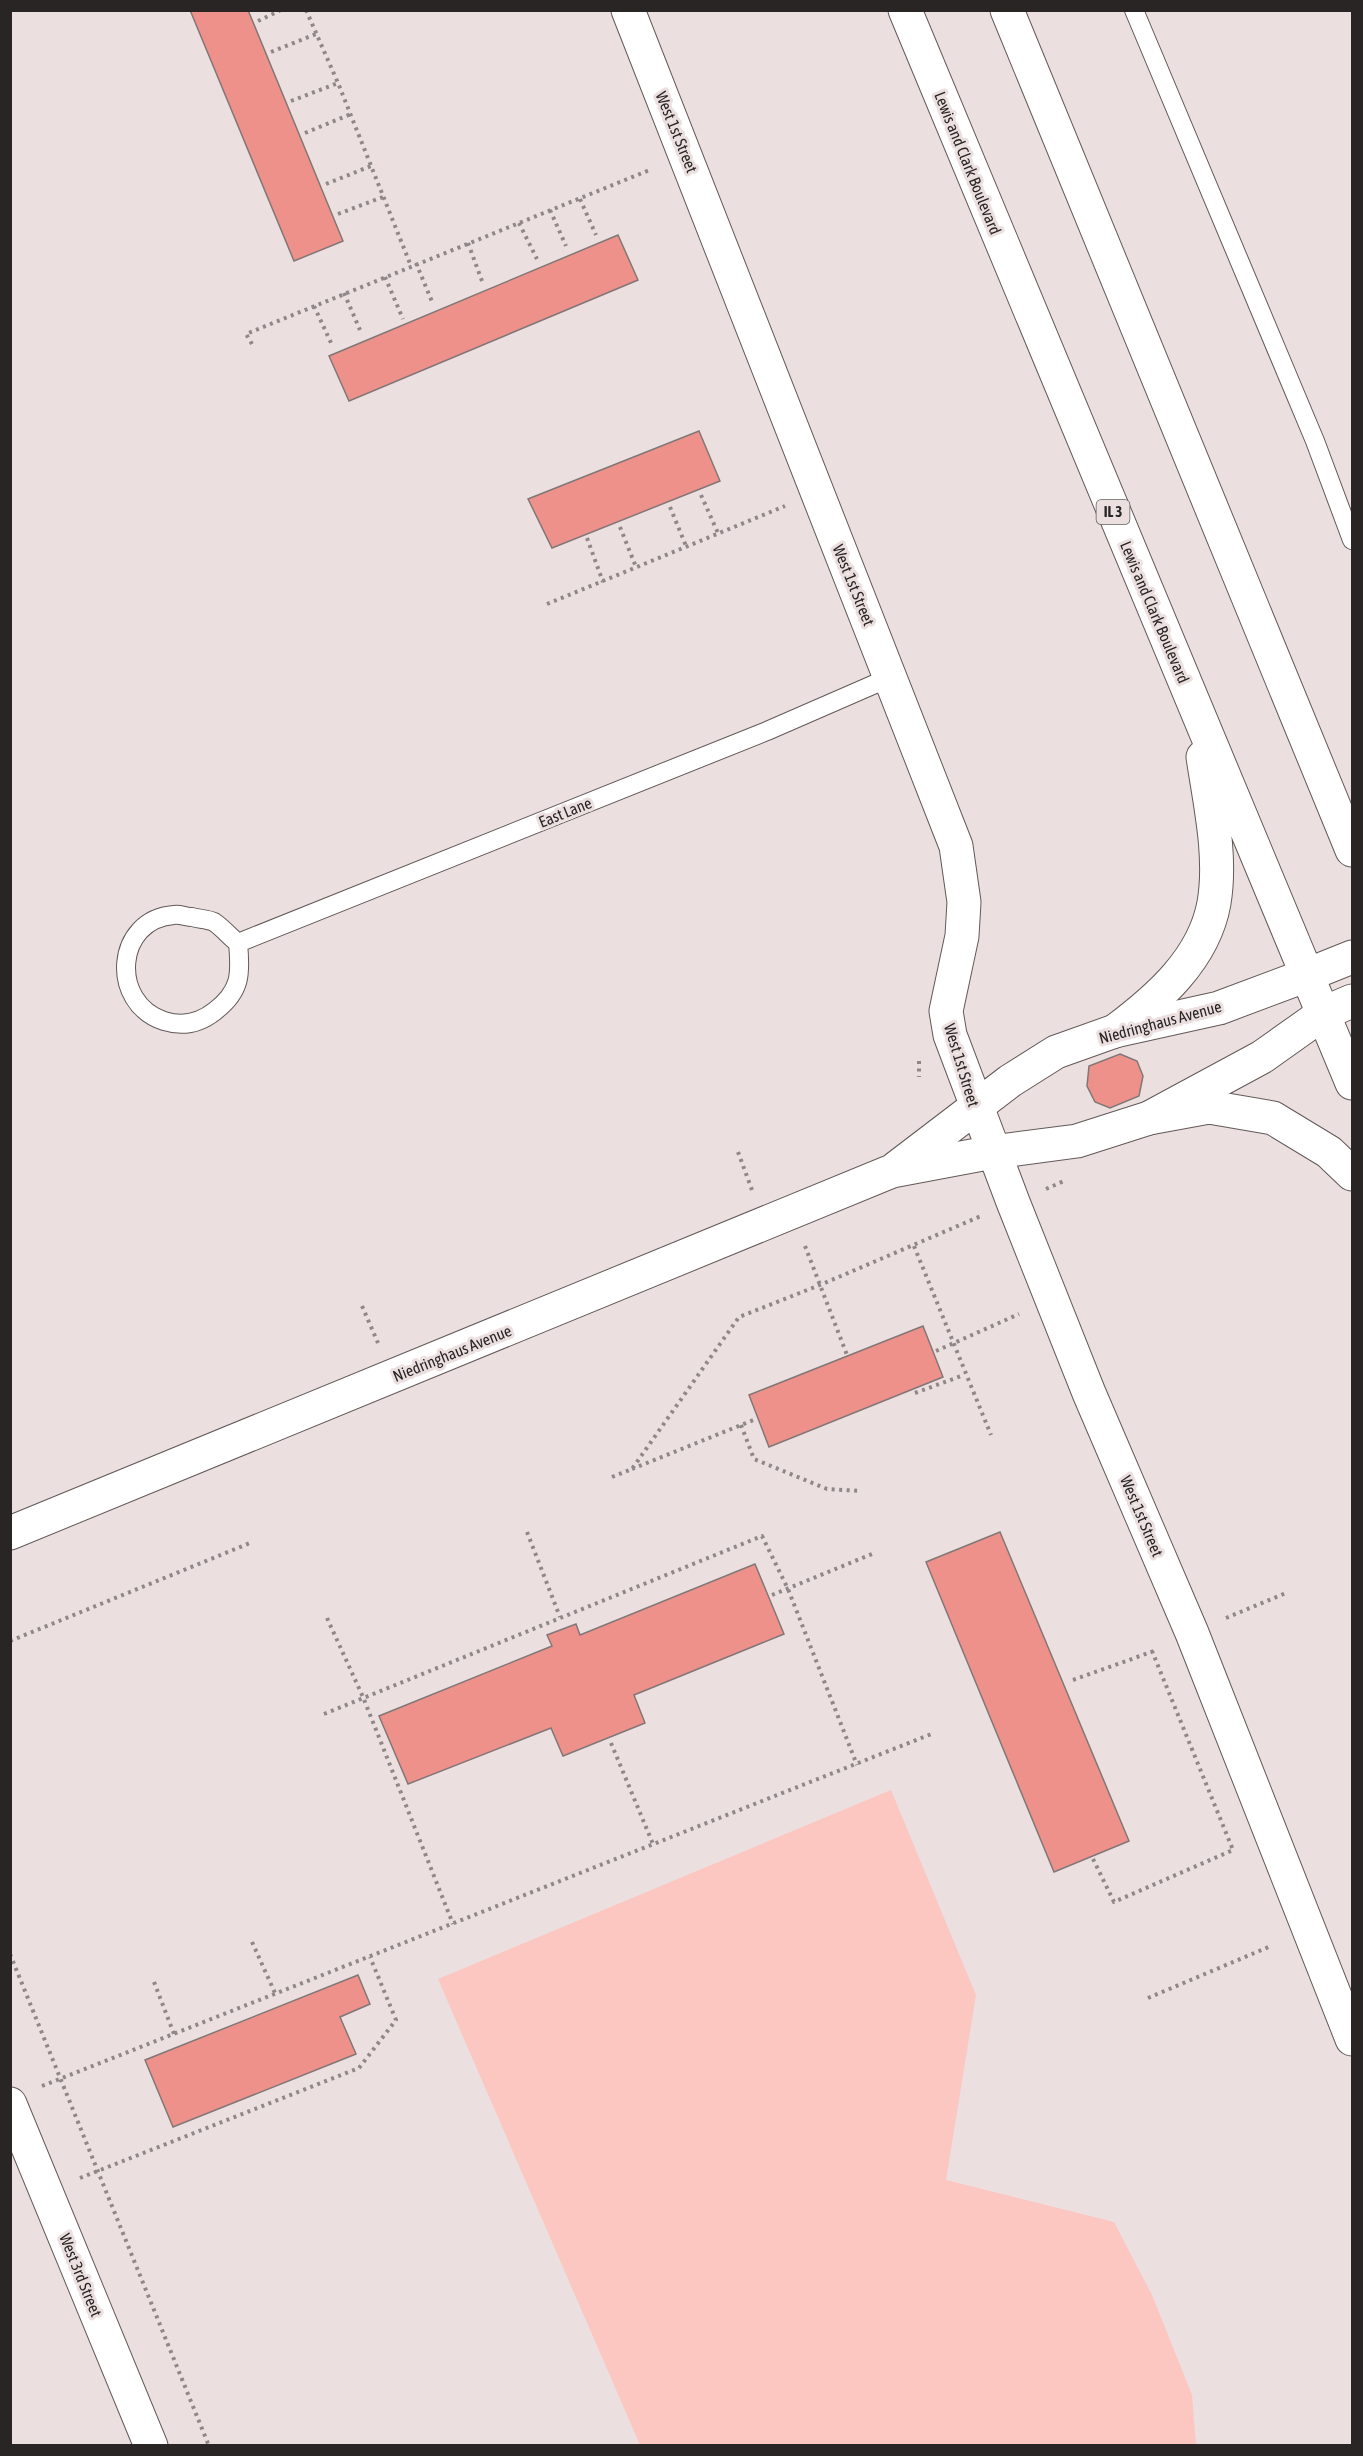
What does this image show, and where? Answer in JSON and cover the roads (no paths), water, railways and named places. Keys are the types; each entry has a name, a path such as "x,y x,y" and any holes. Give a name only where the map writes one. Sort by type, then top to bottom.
{"main road":[{"name":"West 1st Street","path":"628,10 956,846 964,902 962,936 946,1011 950,1035 975,1107 1089,1394 1192,1633 1353,2039"},
{"name":"Lewis and Clark Boulevard","path":"905,10 1307,975 1338,1007"},
{"path":"1007,10 1353,850"},
{"path":"1115,1031 1149,1006 1178,976 1200,940 1214,904 1216,852 1198,714"},
{"path":"1318,766 1353,804"},
{"name":"Niedringhaus Avenue","path":"892,1171 975,1107 1056,1052 1115,1031 1219,1008 1353,957"},
{"name":"Niedringhaus Avenue","path":"10,1533 516,1328 892,1171 993,1152 1077,1141 1149,1118 1262,1057 1338,1007"},
{"name":"IL 3","path":"1338,1007 1353,1083"},
{"path":"1149,1118 1209,1107 1273,1118 1329,1152 1353,1174"},
{"name":"West 3rd Street","path":"21,2097 49,2197 151,2445"}],"lane":[{"path":"1134,10 1315,441 1353,540"},
{"name":"East Lane","path":"238,943 767,731 891,677"},
{"path":"174,914 212,921 238,943 241,974 229,1001 202,1021 175,1024 150,1016 135,1002 125,977 128,949 146,924 174,914"}]}
